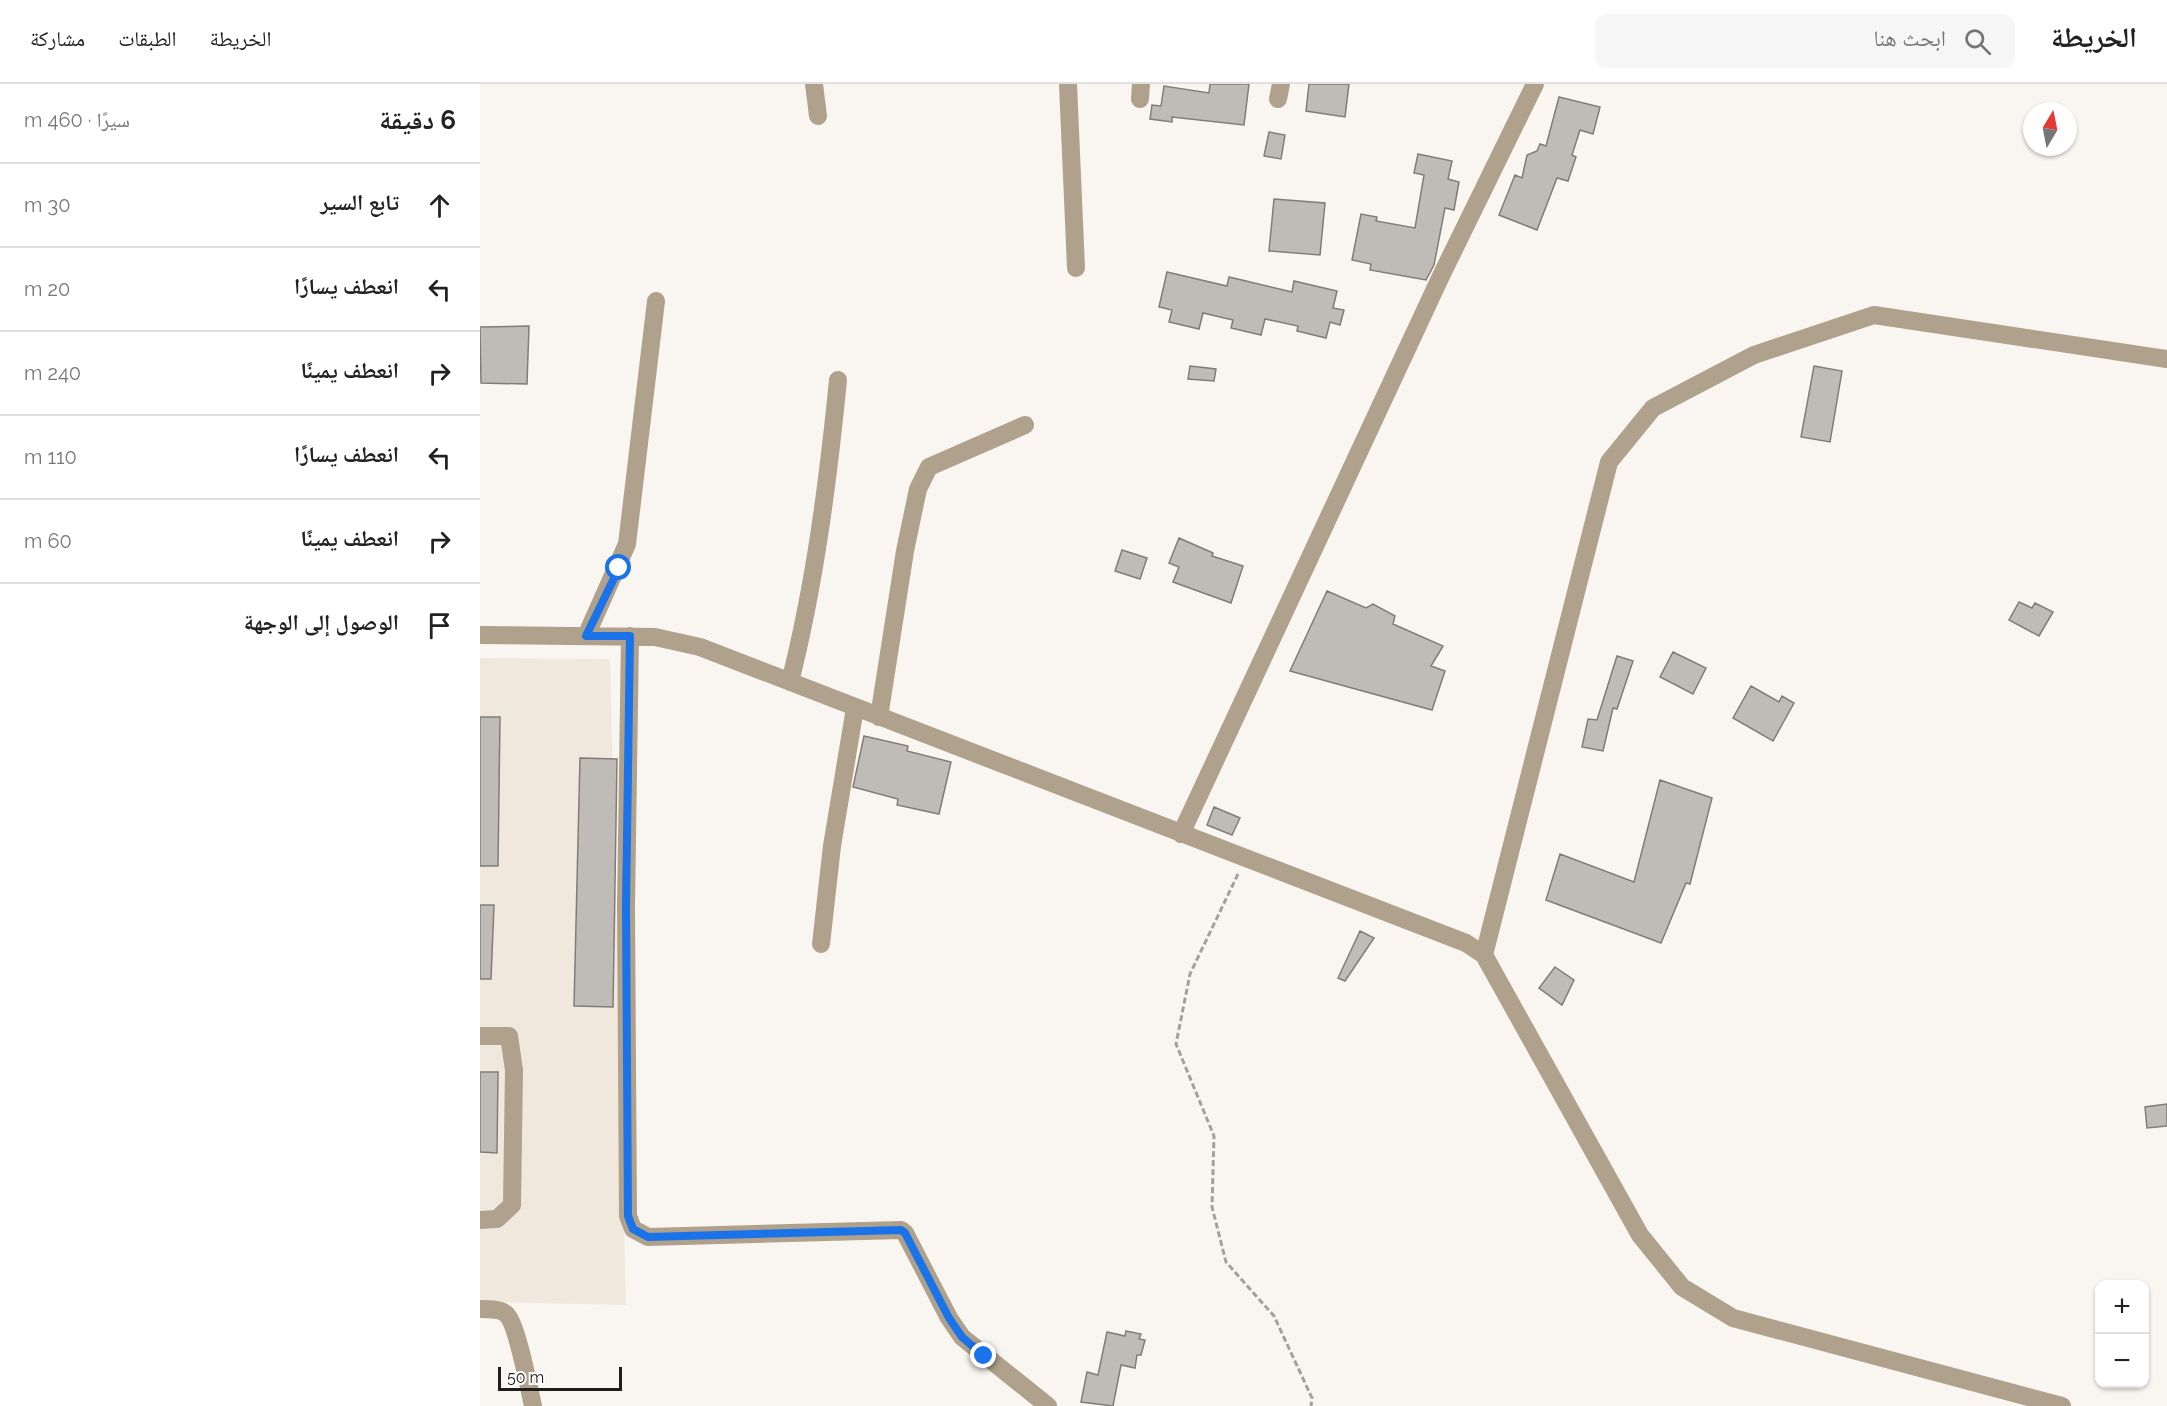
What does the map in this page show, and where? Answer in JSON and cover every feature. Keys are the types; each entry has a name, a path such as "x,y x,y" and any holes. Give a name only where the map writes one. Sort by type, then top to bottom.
{"street":[{"path":"814,84 818,116"},
{"path":"1068,84 1076,268"},
{"path":"1181,834 1441,276 1535,84"},
{"path":"586,636 627,544 656,301"},
{"path":"1484,955 1609,462 1653,408 1754,355 1875,315 2167,359"},
{"path":"790,682 800,643 826,496 838,380"},
{"path":"879,717 905,551 922,478 929,467 1025,424"},
{"path":"480,635 655,637 700,647 1467,943 1484,955 1640,1235 1682,1287 1733,1318 2062,1406"},
{"path":"630,636 626,918 628,1216 633,1229 648,1237 901,1230 905,1233 962,1337 1048,1406"},
{"path":"821,944 832,846 855,708"},
{"path":"480,1036 509,1036 514,1070 512,1205 497,1219 480,1220"},
{"path":"480,1309 504,1312 509,1316 515,1329 533,1406"}],"path":[{"path":"1246,859 1190,974 1176,1044 1214,1136 1212,1207 1226,1262 1274,1316 1312,1398 1311,1406"}],"shaded area":[{"path":"480,658 610,659 626,1305 480,1302"}],"building":[{"path":"1210,84 1249,84 1244,125 1172,117 1172,122 1150,119 1152,105 1161,106 1164,86 1209,93"},
{"path":"1309,84 1349,84 1345,117 1306,111"},
{"path":"1559,97 1600,107 1593,134 1580,130 1572,155 1576,157 1568,181 1557,178 1537,230 1499,215 1515,175 1522,178 1527,155 1537,151 1540,144 1546,146"},
{"path":"1269,132 1285,135 1281,159 1264,156"},
{"path":"1418,154 1452,161 1448,179 1459,182 1454,210 1445,208 1434,265 1426,280 1370,270 1371,264 1352,260 1361,214 1377,217 1376,221 1415,228 1424,175 1414,173"},
{"path":"1274,199 1325,203 1320,255 1269,251"},
{"path":"1167,272 1227,286 1229,277 1292,292 1294,281 1337,291 1333,308 1344,310 1340,325 1330,322 1326,338 1297,331 1298,326 1265,319 1261,335 1231,328 1233,320 1203,313 1199,329 1169,322 1172,310 1159,307"},
{"path":"529,326 527,384 481,383 480,327"},
{"path":"1190,366 1216,369 1214,381 1188,379"},
{"path":"1814,366 1842,371 1830,442 1801,437"},
{"path":"1179,538 1213,553 1212,556 1243,566 1231,603 1173,582 1179,567 1169,563"},
{"path":"1122,550 1147,558 1140,579 1115,571"},
{"path":"1327,591 1366,608 1373,604 1395,616 1393,624 1443,646 1431,666 1445,671 1432,710 1290,671"},
{"path":"2019,602 2032,608 2035,603 2053,612 2039,636 2009,620"},
{"path":"1673,652 1706,668 1693,694 1660,677"},
{"path":"1617,656 1633,661 1617,709 1613,708 1603,751 1582,747 1588,719 1597,720"},
{"path":"1751,686 1779,702 1782,696 1794,703 1773,741 1733,718"},
{"path":"480,717 500,717 498,866 480,866"},
{"path":"864,736 908,746 907,751 951,762 939,814 897,805 898,799 853,787"},
{"path":"580,758 617,759 613,1007 574,1006"},
{"path":"1660,780 1712,798 1690,884 1686,883 1661,943 1546,900 1560,854 1634,882"},
{"path":"1214,807 1240,818 1232,835 1207,825"},
{"path":"480,905 494,905 491,979 480,979"},
{"path":"1360,931 1374,938 1345,981 1338,978"},
{"path":"1555,967 1574,980 1562,1005 1539,988"},
{"path":"480,1072 498,1072 497,1153 480,1152"},
{"path":"2167,1104 2167,1126 2147,1128 2145,1107"},
{"path":"1126,1331 1141,1334 1139,1339 1145,1340 1141,1355 1137,1355 1135,1368 1121,1365 1113,1406 1081,1402 1087,1372 1098,1375 1107,1332 1125,1336"}],"route":[{"path":"619,568 586,636 630,636 626,906 628,1216 633,1229 648,1237 901,1230 905,1233 949,1318 962,1337 984,1356"}]}
